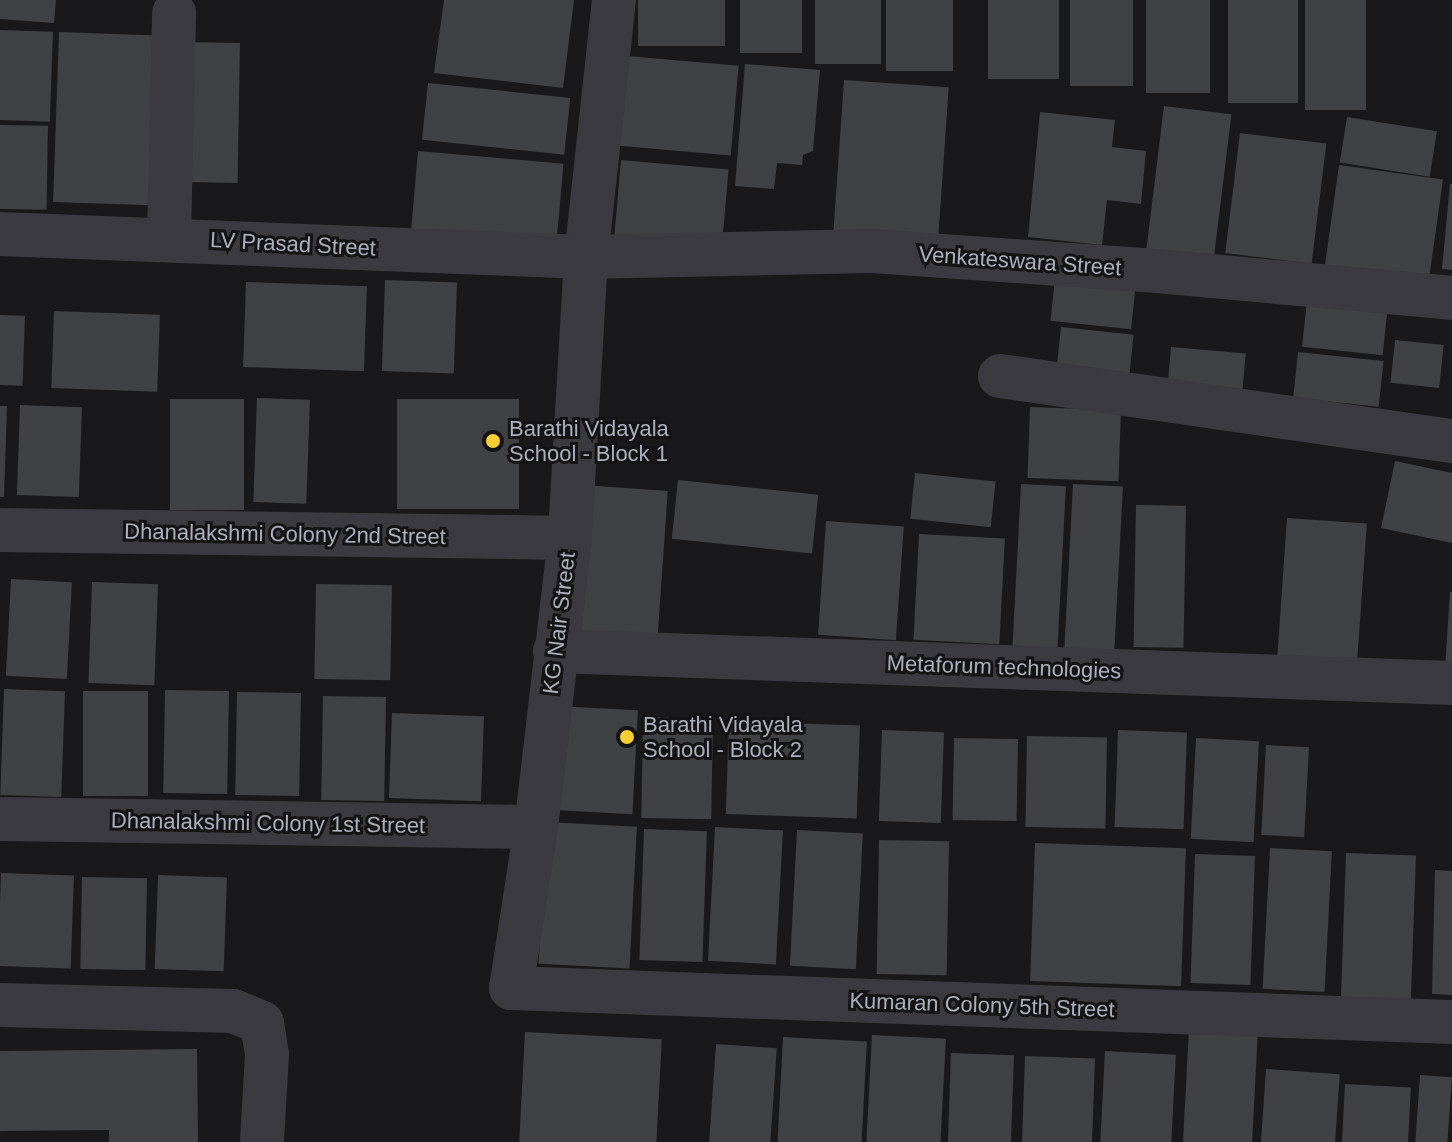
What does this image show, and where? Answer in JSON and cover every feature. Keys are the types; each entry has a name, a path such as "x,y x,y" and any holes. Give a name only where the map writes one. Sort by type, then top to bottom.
{"street":[{"name":"KG Nair Street","path":"511,988 536,827 570,538 586,257 614,0"},
{"path":"169,238 174,13"},
{"name":"LV Prasad Street","path":"0,234 169,238 586,257"},
{"name":"Venkateswara Street","path":"586,257 872,251 1146,270 1452,298"},
{"path":"1000,376 1452,441"},
{"name":"Dhanalakshmi Colony 2nd Street","path":"0,530 570,538"},
{"name":"Metaforum technologies","path":"555,651 1452,683"},
{"name":"Dhanalakshmi Colony 1st Street","path":"0,819 536,827"},
{"name":"Kumaran Colony 5th Street","path":"511,988 1452,1022"},
{"path":"0,1005 233,1011 262,1023 267,1054 262,1142"}],"building":[{"path":"0,0 56,0 54,23 0,19"},
{"path":"444,0 574,0 563,88 434,73"},
{"path":"638,0 725,0 725,46 638,46"},
{"path":"740,0 802,0 802,53 740,53"},
{"path":"815,0 881,0 881,64 815,64"},
{"path":"886,0 953,0 953,71 886,71"},
{"path":"988,0 1059,0 1059,79 988,79"},
{"path":"1070,0 1133,0 1133,86 1070,86"},
{"path":"1146,0 1210,0 1210,93 1146,93"},
{"path":"1228,0 1298,0 1298,103 1228,103"},
{"path":"1305,0 1366,0 1366,110 1305,110"},
{"path":"0,30 53,32 50,122 0,120"},
{"path":"59,32 164,36 158,206 53,202"},
{"path":"183,42 240,43 238,183 181,182"},
{"path":"627,56 739,66 731,155 619,146"},
{"path":"745,64 820,70 813,151 803,155 802,165 777,163 774,189 735,186"},
{"path":"844,80 949,87 938,245 833,238"},
{"path":"428,83 570,98 564,155 422,140"},
{"path":"1164,106 1231,114 1212,270 1145,262"},
{"path":"1040,112 1115,120 1112,147 1146,151 1141,204 1107,200 1102,245 1028,237"},
{"path":"1347,117 1437,131 1430,177 1340,162"},
{"path":"0,125 48,126 47,210 0,209"},
{"path":"1240,133 1326,144 1312,264 1225,253"},
{"path":"418,151 563,164 556,248 411,236"},
{"path":"621,160 729,169 722,247 614,238"},
{"path":"1339,165 1443,180 1428,287 1324,272"},
{"path":"1452,184 1452,270 1442,269"},
{"path":"1055,278 1136,286 1131,329 1051,321"},
{"path":"385,280 457,283 454,373 382,371"},
{"path":"246,282 367,286 364,371 243,367"},
{"path":"1307,300 1388,308 1383,355 1302,347"},
{"path":"54,311 160,315 157,392 51,388"},
{"path":"0,315 25,316 23,386 0,385"},
{"path":"1061,327 1134,335 1128,383 1056,376"},
{"path":"1395,340 1444,345 1439,388 1391,383"},
{"path":"1171,347 1246,354 1242,399 1167,393"},
{"path":"1298,352 1384,361 1379,407 1293,398"},
{"path":"257,398 310,400 306,504 253,502"},
{"path":"170,399 244,399 244,510 170,510"},
{"path":"397,399 519,399 519,509 397,509"},
{"path":"20,405 82,407 79,497 17,495"},
{"path":"0,406 7,406 4,497 0,497"},
{"path":"1030,407 1121,410 1118,481 1028,478"},
{"path":"1395,461 1452,473 1452,543 1381,528"},
{"path":"915,473 996,481 991,527 910,519"},
{"path":"678,480 818,495 812,553 672,539"},
{"path":"1021,484 1066,486 1057,648 1013,646"},
{"path":"1073,484 1123,487 1114,652 1064,650"},
{"path":"583,485 668,491 658,636 573,630"},
{"path":"1136,505 1186,506 1184,648 1134,647"},
{"path":"1287,518 1367,524 1356,674 1276,669"},
{"path":"826,521 904,526 896,640 818,635"},
{"path":"919,534 1005,539 999,644 913,640"},
{"path":"11,579 72,582 67,679 6,676"},
{"path":"92,582 158,584 154,685 88,683"},
{"path":"316,584 392,585 390,680 314,679"},
{"path":"1450,592 1452,669 1445,669"},
{"path":"4,689 65,691 61,797 0,795"},
{"path":"165,690 229,691 227,794 163,793"},
{"path":"83,691 148,691 148,796 83,796"},
{"path":"237,692 301,693 299,796 235,795"},
{"path":"323,696 386,697 384,801 321,800"},
{"path":"555,706 638,710 632,814 550,810"},
{"path":"392,713 484,716 481,801 389,798"},
{"path":"643,717 713,718 711,819 641,818"},
{"path":"729,721 860,726 857,819 726,814"},
{"path":"882,730 944,732 941,823 879,821"},
{"path":"1118,730 1187,732 1184,829 1115,827"},
{"path":"1027,736 1107,737 1105,828 1025,827"},
{"path":"954,738 1018,739 1017,821 953,820"},
{"path":"1196,738 1259,741 1254,842 1191,839"},
{"path":"1266,745 1309,747 1304,837 1261,835"},
{"path":"546,822 637,827 629,969 539,964"},
{"path":"715,827 783,831 776,964 708,961"},
{"path":"644,829 707,831 702,962 639,960"},
{"path":"797,830 863,833 856,969 790,966"},
{"path":"879,840 949,841 947,975 877,974"},
{"path":"1035,843 1186,848 1181,986 1030,981"},
{"path":"1270,848 1332,851 1325,992 1263,989"},
{"path":"1346,853 1416,855 1411,1005 1341,1003"},
{"path":"1195,854 1255,856 1250,985 1190,983"},
{"path":"1435,870 1452,871 1452,995 1432,994"},
{"path":"1,873 74,876 71,968 0,966"},
{"path":"158,875 227,877 224,971 155,969"},
{"path":"82,877 147,878 145,970 80,969"},
{"path":"1189,1028 1258,1032 1252,1142 1183,1142"},
{"path":"525,1032 662,1039 656,1142 519,1142"},
{"path":"872,1035 946,1039 940,1142 866,1142"},
{"path":"783,1037 867,1041 862,1142 778,1142"},
{"path":"716,1044 777,1048 770,1142 709,1142"},
{"path":"197,1049 198,1142 109,1142 109,1130 0,1131 0,1051"},
{"path":"1105,1051 1176,1055 1171,1142 1100,1142"},
{"path":"951,1053 1014,1055 1011,1142 948,1142"},
{"path":"1025,1056 1095,1058 1092,1142 1022,1142"},
{"path":"1266,1069 1340,1074 1335,1142 1261,1142"},
{"path":"1420,1075 1452,1077 1447,1142 1415,1142"},
{"path":"1345,1084 1411,1087 1408,1142 1342,1142"}],"place":[{"name":"Barathi Vidayala School - Block 1","path":"493,441"},
{"name":"Barathi Vidayala School - Block 2","path":"627,737"}]}
